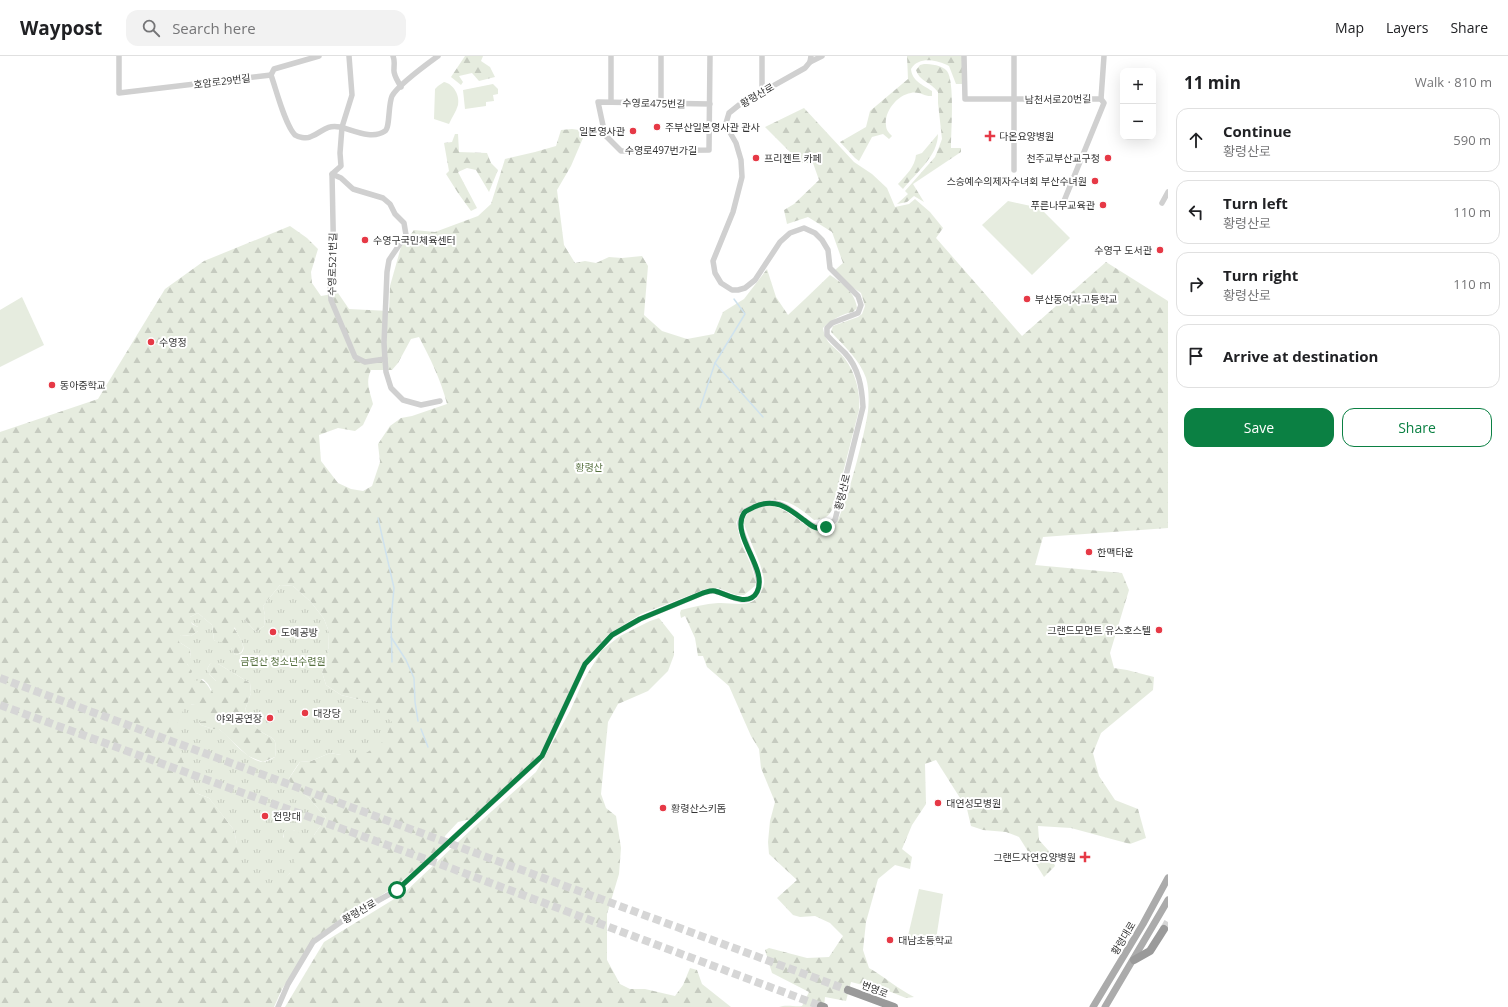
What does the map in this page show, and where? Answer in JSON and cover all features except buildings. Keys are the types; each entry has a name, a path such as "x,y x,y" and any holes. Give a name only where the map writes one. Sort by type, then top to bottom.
{"highway":[{"path":"1134,960 1150,951 1164,929"},
{"name":"번영로","path":"848,990 894,1007"}],"main road":[{"name":"황령대로","path":"1093,1007 1143,924 1168,878"},
{"name":"황령대로","path":"1105,1007 1168,900"}],"street":[{"name":"호암로29번길","path":"119,56 119,93 271,75 274,69 319,56"},
{"name":"수영로521번길","path":"349,56 352,95 342,127 340,153 341,166 332,174 334,271 330,281 332,300 355,357 366,362 385,359"},
{"path":"393,56 395,61 393,70 401,87"},
{"path":"271,75 289,125 294,134 299,137 309,138 332,126 374,135 385,132 388,128 388,111 393,94 425,65 438,56"},
{"path":"611,56 612,102"},
{"path":"661,56 661,103"},
{"path":"710,56 710,104"},
{"path":"762,56 762,92"},
{"name":"황령산로","path":"278,1007 288,984 313,942 345,919 397,890 542,756 585,664 612,635 640,619 703,593 713,591 742,600 754,596 758,591 759,578 743,535 740,522 745,512 758,505 773,502 786,507 811,525 818,528 826,527 835,520 864,407 862,388 854,366 845,353 834,344 827,335 827,328 832,323 858,313 861,305 858,296 830,268 828,250 822,240 815,233 804,228 790,233 780,242 755,280 745,288 732,290 721,283 715,273 713,261 733,212 742,177 741,160 736,143 728,130 726,123 729,113 739,105 805,68 810,59 822,56"},
{"name":"남천서로20번길","path":"964,56 965,99 1101,99"},
{"name":"남천서로20번길","path":"1014,56 1014,170"},
{"path":"1064,201 1104,103 1101,99 1104,56"},
{"name":"수영로475번길","path":"598,102 710,104"},
{"name":"수영로497번가길","path":"598,102 605,135 621,151 709,150 710,104"},
{"path":"332,174 340,178 353,189 383,198 390,204 404,223 406,235 389,260 387,272 384,343 386,372 391,388 403,400 421,405 440,401"},
{"path":"1162,203 1168,192"}],"green space":[{"path":"465,56 483,56 481,61 490,67 495,77 479,81 472,73 459,76 463,82 461,85 451,77"},
{"path":"907,56 962,56 962,84 956,84 949,66 944,64 928,60 914,65 911,69 913,77 932,91 932,96 919,93 906,94 896,101 889,110 886,120 887,128 892,136 889,139 883,134 872,137 859,161 840,142 866,127 870,111 908,79"},
{"path":"924,64 939,66 947,71 952,96 951,148 961,148 961,152 913,184 924,202 914,196 907,202 897,204 908,194 905,191 935,157 942,139 938,92 920,77 916,70 920,65"},
{"path":"444,82 451,85 456,91 458,98 457,108 449,124 434,119 435,89"},
{"path":"493,84 498,89 498,94 493,95 494,101 486,102 486,106 465,109 463,90"},
{"path":"804,108 854,162 872,174 887,188 895,207 909,204 915,199 930,212 943,228 936,238 1022,336 1106,262 1168,301 1168,528 1043,537 1035,565 1122,573 1129,590 1110,653 1114,668 1154,677 1153,690 1101,733 1093,753 1099,776 1115,800 1138,809 1146,838 1130,844 1071,828 1038,826 1039,840 1048,850 1055,866 1044,877 1019,837 1006,832 983,830 971,826 967,809 936,760 925,764 926,804 912,825 902,849 912,857 910,869 895,865 878,879 866,922 863,950 869,968 914,997 906,998 891,992 851,982 846,1001 825,997 824,1007 779,1007 802,1006 809,992 772,973 765,950 769,948 807,958 829,957 843,936 830,923 815,916 800,917 793,915 777,898 797,880 769,854 768,842 770,821 775,802 761,768 759,749 751,736 729,686 707,667 703,656 698,656 695,638 685,616 681,618 680,613 681,610 708,604 742,604 753,601 757,598 761,592 764,580 743,520 751,510 763,505 774,506 785,511 815,530 824,531 833,527 843,508 859,453 868,411 867,382 856,359 831,332 833,326 858,317 862,314 865,306 861,293 852,287 835,270 843,263 832,232 808,217 787,224 784,210 794,204 819,180 813,163 801,163 765,127"},
{"name":"황령산","path":"572,129 586,131 571,166 557,190 564,245 575,263 585,261 596,263 609,257 622,258 642,256 648,266 644,315 662,331 687,339 714,334 723,312 744,299 767,269 776,297 788,315 830,275 843,285 854,297 857,308 853,312 837,318 823,328 827,340 845,359 853,372 859,395 859,410 835,504 831,511 825,518 814,520 797,507 781,500 765,501 744,508 736,522 741,542 751,565 756,582 755,586 744,595 736,595 718,588 706,589 641,614 609,634 584,661 540,754 471,819 458,822 445,836 443,844 398,884 376,899 342,918 312,940 282,989 274,1007 0,1007 0,432 98,399 165,289 204,261 290,226 307,238 318,249 311,272 312,283 321,296 338,293 349,309 389,311 390,286 401,247 414,230 435,232 478,216 491,204 505,159 556,146 561,130","holes":["419,337 431,361 445,395 447,404 412,416 401,418 390,426 378,444 380,462 372,486 363,491 351,489 338,483 321,461 319,435 338,428 355,431 363,425 373,404 368,383 371,370 392,370 398,363 411,339","280,585 293,586 311,602 324,619 329,632 328,658 322,672 326,685 341,695 369,702 341,755 330,753 311,761 300,762 288,780 311,800 326,818 314,835 293,830 286,830 283,833 290,873 283,879 237,844 234,830 214,804 209,798 196,793 180,751 191,704 198,706 199,722 201,725 213,729 219,729 248,756 263,762 275,757 275,741 255,726 245,710 251,693 250,683 213,662 207,669 216,681 211,691 203,681 191,674 193,671 187,664 191,657 190,649 179,642 181,635 191,636 198,631 198,627 192,624 190,617 198,613 212,625 214,640 231,647 235,655 240,653 243,647 239,635 234,628 244,619 256,632 264,626 265,615 263,606"]},
{"path":"455,134 458,134 459,152 487,153 491,163 498,170 489,192 476,170 467,168 458,172 477,208 471,211 446,174 449,171 444,143 452,142"},
{"path":"938,134 937,142 930,157 903,189 898,184 912,167 916,155 922,153"},
{"path":"1008,201 1040,208 1070,238 1032,275 982,225"},
{"path":"22,297 44,345 0,367 0,310"},
{"name":"금련산 청소년수련원","path":"280,585 293,586 311,602 324,619 329,632 328,658 322,672 326,685 341,695 369,702 392,722 384,741 363,755 341,755 330,753 311,761 300,762 298,764 288,780 311,800 326,818 314,835 308,837 293,830 286,830 283,833 283,837 299,849 290,873 271,892 264,894 251,881 240,859 234,830 209,798 196,793 180,753 176,727 185,707 190,704 203,706 206,715 205,721 199,722 201,725 213,729 219,729 251,758 264,762 275,757 276,744 273,738 255,726 245,710 251,693 250,683 220,665 213,663 210,664 207,669 210,675 222,687 223,693 220,697 215,696 208,684 203,679 196,681 190,677 192,671 187,664 187,660 191,657 190,649 179,642 179,637 181,635 191,636 198,631 198,627 191,622 190,617 198,613 212,625 214,640 230,645 235,655 240,654 243,651 243,648 234,627 235,622 240,619 244,619 256,632 264,626 265,615 263,606"},
{"path":"659,618 674,637 674,655 668,671 648,691 618,704 608,722 601,794 606,808 616,816 621,848 619,874 607,914 607,960 620,984 630,989 645,989 675,996 683,985 690,968 697,970 702,984 731,1007 285,1007 324,942 404,893 474,827 536,772 570,711 583,681 602,650 620,636"},
{"path":"919,889 943,894 935,946 907,940"}],"waterway":[{"path":"700,408 715,363 745,314 734,299"},
{"path":"715,363 763,417"},
{"path":"378,518 394,588 391,620 392,662"},
{"path":"391,637 406,660 414,678 415,702 418,721"},
{"path":"421,729 428,747"}],"tunnel":[{"path":"0,678 848,990"},
{"path":"0,705 445,866 821,1006"},
{"path":"1164,929 1168,922"}],"place":[{"name":"주부산일본영사관 관사","path":"657,127"},
{"name":"일본영사관","path":"633,131"},
{"name":"다온요양병원","path":"990,136"},
{"name":"프리젠트 카페","path":"756,158"},
{"name":"천주교부산교구청","path":"1108,158"},
{"name":"스승예수의제자수녀회 부산수녀원","path":"1095,181"},
{"name":"푸른나무교육관","path":"1103,205"},
{"name":"수영구국민체육센터","path":"365,240"},
{"name":"수영구 도서관","path":"1160,250"},
{"name":"부산동여자고등학교","path":"1027,299"},
{"name":"수영정","path":"151,342"},
{"name":"동아중학교","path":"52,385"},
{"name":"한맥타운","path":"1089,552"},
{"name":"그랜드모먼트 유스호스텔","path":"1159,630"},
{"name":"도예공방","path":"273,632"},
{"name":"대강당","path":"305,713"},
{"name":"야외공연장","path":"270,718"},
{"name":"대연성모병원","path":"938,803"},
{"name":"황령산스키돔","path":"663,808"},
{"name":"전망대","path":"265,816"},
{"name":"그랜드자연요양병원","path":"1085,857"},
{"name":"대남초등학교","path":"890,940"}],"route":[{"path":"397,890 542,756 585,664 612,635 640,619 703,593 713,591 742,600 754,596 758,591 759,578 743,535 740,522 745,512 758,505 773,502 786,507 811,525 818,528 826,527"}]}
